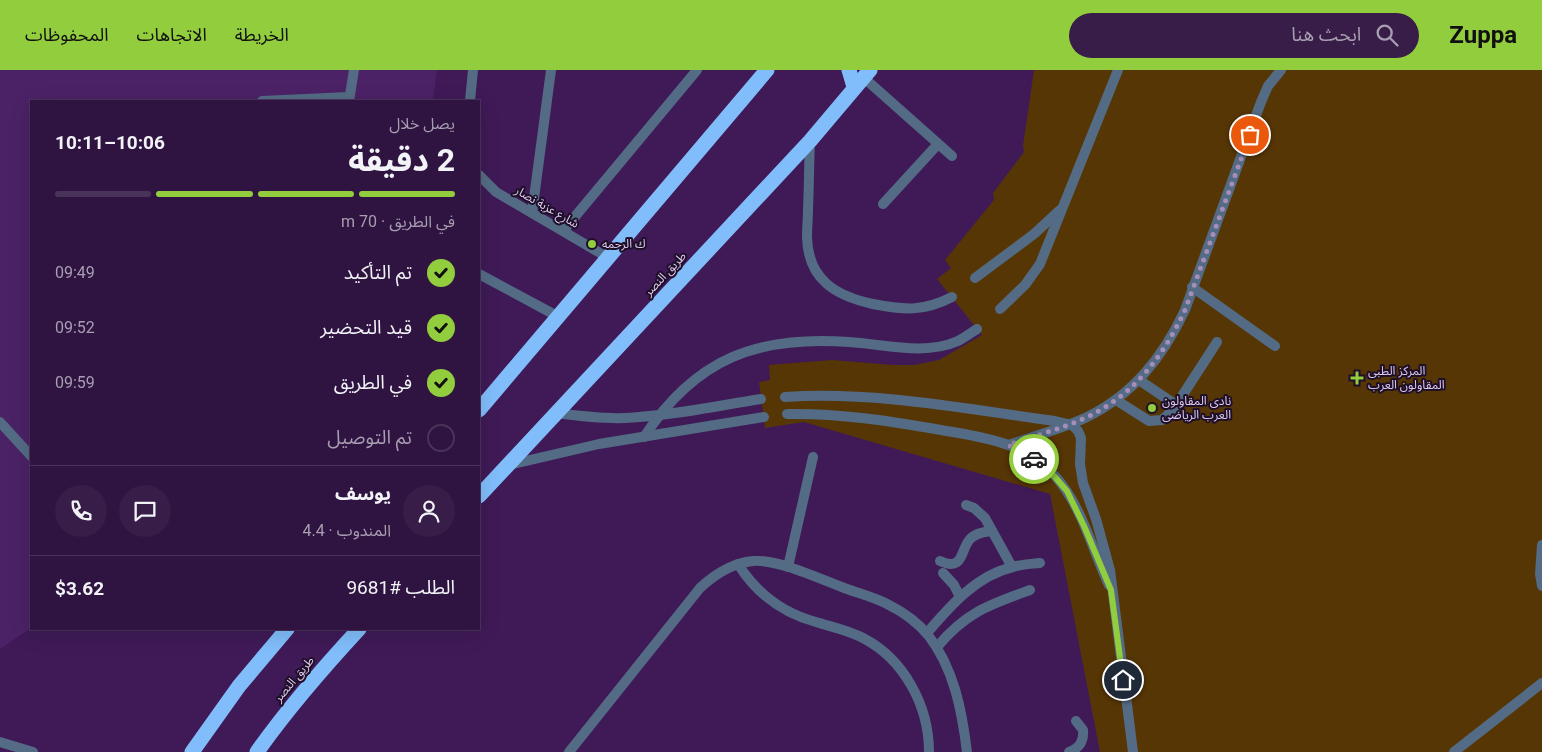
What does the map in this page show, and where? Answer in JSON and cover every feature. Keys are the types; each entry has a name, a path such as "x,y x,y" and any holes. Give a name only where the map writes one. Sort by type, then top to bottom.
{"highway":[{"path":"480,409 767,70"},
{"path":"850,70 862,78"},
{"name":"طريق النصر","path":"480,495 810,141 862,78"},
{"path":"192,752 239,686 287,630"},
{"name":"طريق النصر","path":"257,752 277,724 323,668 358,630"}],"street":[{"path":"306,100 349,99 354,70"},
{"path":"470,100 473,70"},
{"path":"532,213 551,70"},
{"path":"563,231 697,70"},
{"path":"1000,309 1025,285 1040,264 1118,70"},
{"path":"1008,445 1085,418 1116,400 1139,380 1159,357 1185,310 1261,102 1268,86 1281,70"},
{"path":"862,78 952,156"},
{"path":"810,141 807,238 809,255 816,271 828,285 842,295 859,301 900,309 924,308 939,304 952,297"},
{"path":"883,204 938,144"},
{"name":"شارع عزبة نصار","path":"480,176 496,192 607,257"},
{"path":"975,278 1006,253 1034,234 1061,210"},
{"path":"480,275 559,317"},
{"path":"1192,288 1275,346"},
{"path":"644,437 658,415 678,394 704,372 722,362 759,347 779,343 826,341 919,349 938,347 957,341 977,329"},
{"path":"1116,400 1149,421 1156,422 1168,416 1216,342"},
{"path":"1139,380 1176,404"},
{"path":"824,414 825,396"},
{"path":"785,397 825,396 904,401 1055,420 1069,424 1078,430 1081,438 1081,474 1110,570 1111,590 1133,752"},
{"path":"556,413 602,418 625,418 658,415 761,399"},
{"path":"787,414 824,414 906,424 992,440 1024,452 1040,463 1067,491 1111,590"},
{"path":"505,466 568,451 764,417"},
{"path":"0,422 30,455"},
{"path":"788,567 813,457"},
{"path":"966,505 980,512 1012,567"},
{"path":"940,561 952,564 958,561 962,557 969,540 983,532 992,530"},
{"path":"1542,545 1540,574 1542,586"},
{"path":"570,752 700,588 717,573 738,564 754,561 763,561 788,567 889,605 909,617 927,633 937,647 951,674 964,724 967,752"},
{"path":"927,633 945,611 980,581 1012,567 1040,563"},
{"path":"738,564 757,590 783,610 798,617 864,638 894,661 916,692 927,729 930,752"},
{"path":"943,573 954,585 960,597"},
{"path":"937,647 948,633 975,612 1030,590"},
{"path":"1454,752 1542,683"},
{"path":"1069,752 1080,746 1082,741 1083,730 1076,721"},
{"path":"0,742 33,752"}],"shaded area":[{"path":"0,70 437,70 433,100 30,100 30,629 0,649"},
{"name":"نادى المقاولون العرب الرياضى","path":"1034,70 1542,70 1542,752 1100,752 1050,494 804,422 765,428 759,382 770,380 769,365 832,360 914,365 939,360 982,335 937,279 951,268 945,260 994,200 993,193 1024,152 1023,146"}],"way so far":[{"path":"1034,459 1008,445 1085,418 1116,400 1139,380 1159,357 1185,310 1250,135"}],"place":[{"name":"ك الرحمه","path":"592,244"},
{"name":"المركز الطبى المقاولون العرب","path":"1357,378"},
{"name":"نادى المقاولون العرب الرياضى","path":"1152,408"}],"route":[{"path":"1034,459 1054,476 1067,491 1111,590 1123,680"}]}
